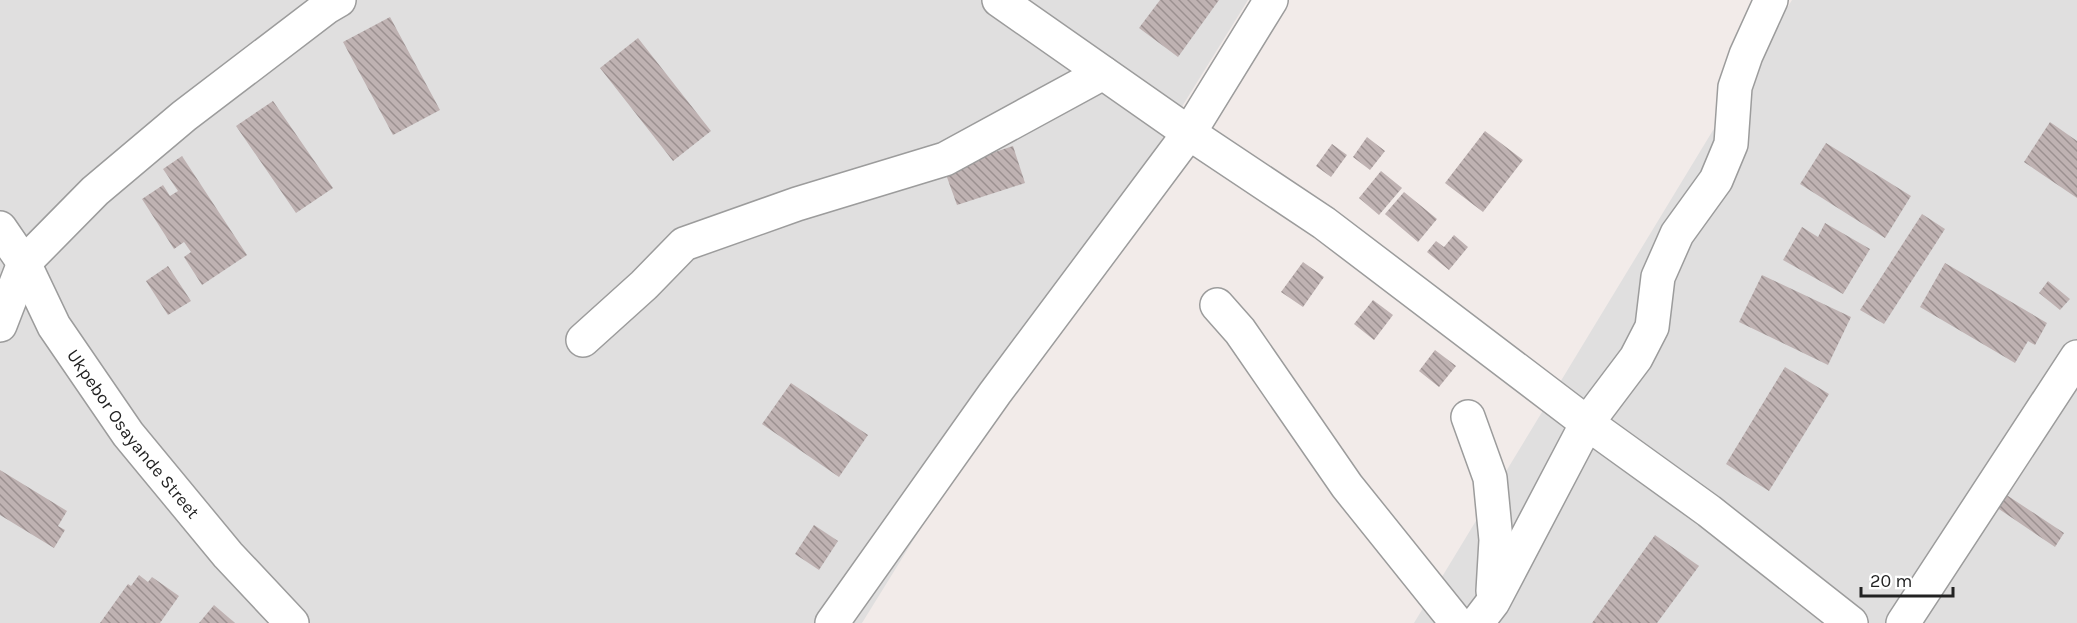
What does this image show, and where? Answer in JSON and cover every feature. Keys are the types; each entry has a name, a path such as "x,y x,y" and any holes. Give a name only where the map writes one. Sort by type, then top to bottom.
{"street":[{"path":"0,325 24,262 95,191 184,116 339,0"},
{"path":"999,0 1189,133 1324,223 1587,423 1709,511 1851,623"},
{"path":"831,623 995,393 1189,133 1272,0"},
{"path":"1485,612 1587,423 1636,358 1652,327 1658,277 1677,234 1716,180 1731,144 1735,87 1746,55 1771,0"},
{"path":"583,340 644,285 684,244 797,204 945,159 1103,73"},
{"name":"Ukpebor Osayande Street","path":"0,228 24,262 54,326 128,434 228,555 292,623"},
{"path":"1216,305 1240,331 1347,486 1457,623"},
{"path":"1903,623 2077,357"},
{"path":"1468,417 1490,478 1496,540 1485,612"}],"shaded area":[{"path":"0,0 1248,0 862,623 0,623"},
{"path":"1792,0 2077,0 2077,623 1414,623"}],"building":[{"path":"1160,0 1219,0 1178,57 1139,28"},
{"path":"390,17 440,110 393,135 343,42"},
{"path":"638,38 711,131 673,161 600,68"},
{"path":"273,101 333,188 296,213 236,126"},
{"path":"2050,122 2077,141 2077,198 2024,162"},
{"path":"1485,131 1523,160 1483,212 1445,183"},
{"path":"1367,137 1385,151 1370,170 1353,157"},
{"path":"1826,143 1911,196 1885,238 1800,184"},
{"path":"1332,144 1347,155 1331,177 1316,166"},
{"path":"1013,146 1025,183 957,205 944,169"},
{"path":"182,156 247,255 202,285 184,257 191,252 184,242 174,249 142,199 163,185 170,196 178,191 163,169"},
{"path":"1381,171 1402,188 1379,215 1359,198"},
{"path":"1404,192 1437,219 1418,242 1385,214"},
{"path":"1922,214 1945,229 1884,324 1860,310"},
{"path":"1825,223 1870,249 1843,294 1783,260 1802,227 1818,237"},
{"path":"1454,235 1468,247 1449,270 1427,252 1436,241 1444,247"},
{"path":"1303,262 1324,277 1303,307 1281,292"},
{"path":"1945,263 2047,323 2035,345 2028,341 2015,363 1920,307"},
{"path":"168,266 191,301 168,315 146,281"},
{"path":"1762,275 1851,317 1828,365 1739,322"},
{"path":"2048,281 2070,299 2060,310 2039,293"},
{"path":"1373,300 1393,315 1374,340 1354,324"},
{"path":"1435,350 1456,366 1439,387 1419,371"},
{"path":"1785,367 1829,394 1769,491 1726,464"},
{"path":"791,383 868,435 839,477 762,424"},
{"path":"0,470 67,511 58,526 65,530 54,548 0,515"},
{"path":"2002,492 2064,533 2055,547 1993,505"},
{"path":"814,525 838,541 819,570 795,554"},
{"path":"1655,535 1699,566 1657,623 1592,623"},
{"path":"139,575 148,582 152,577 179,596 160,623 100,623 128,584 131,586"},
{"path":"214,605 235,623 199,623"}]}
